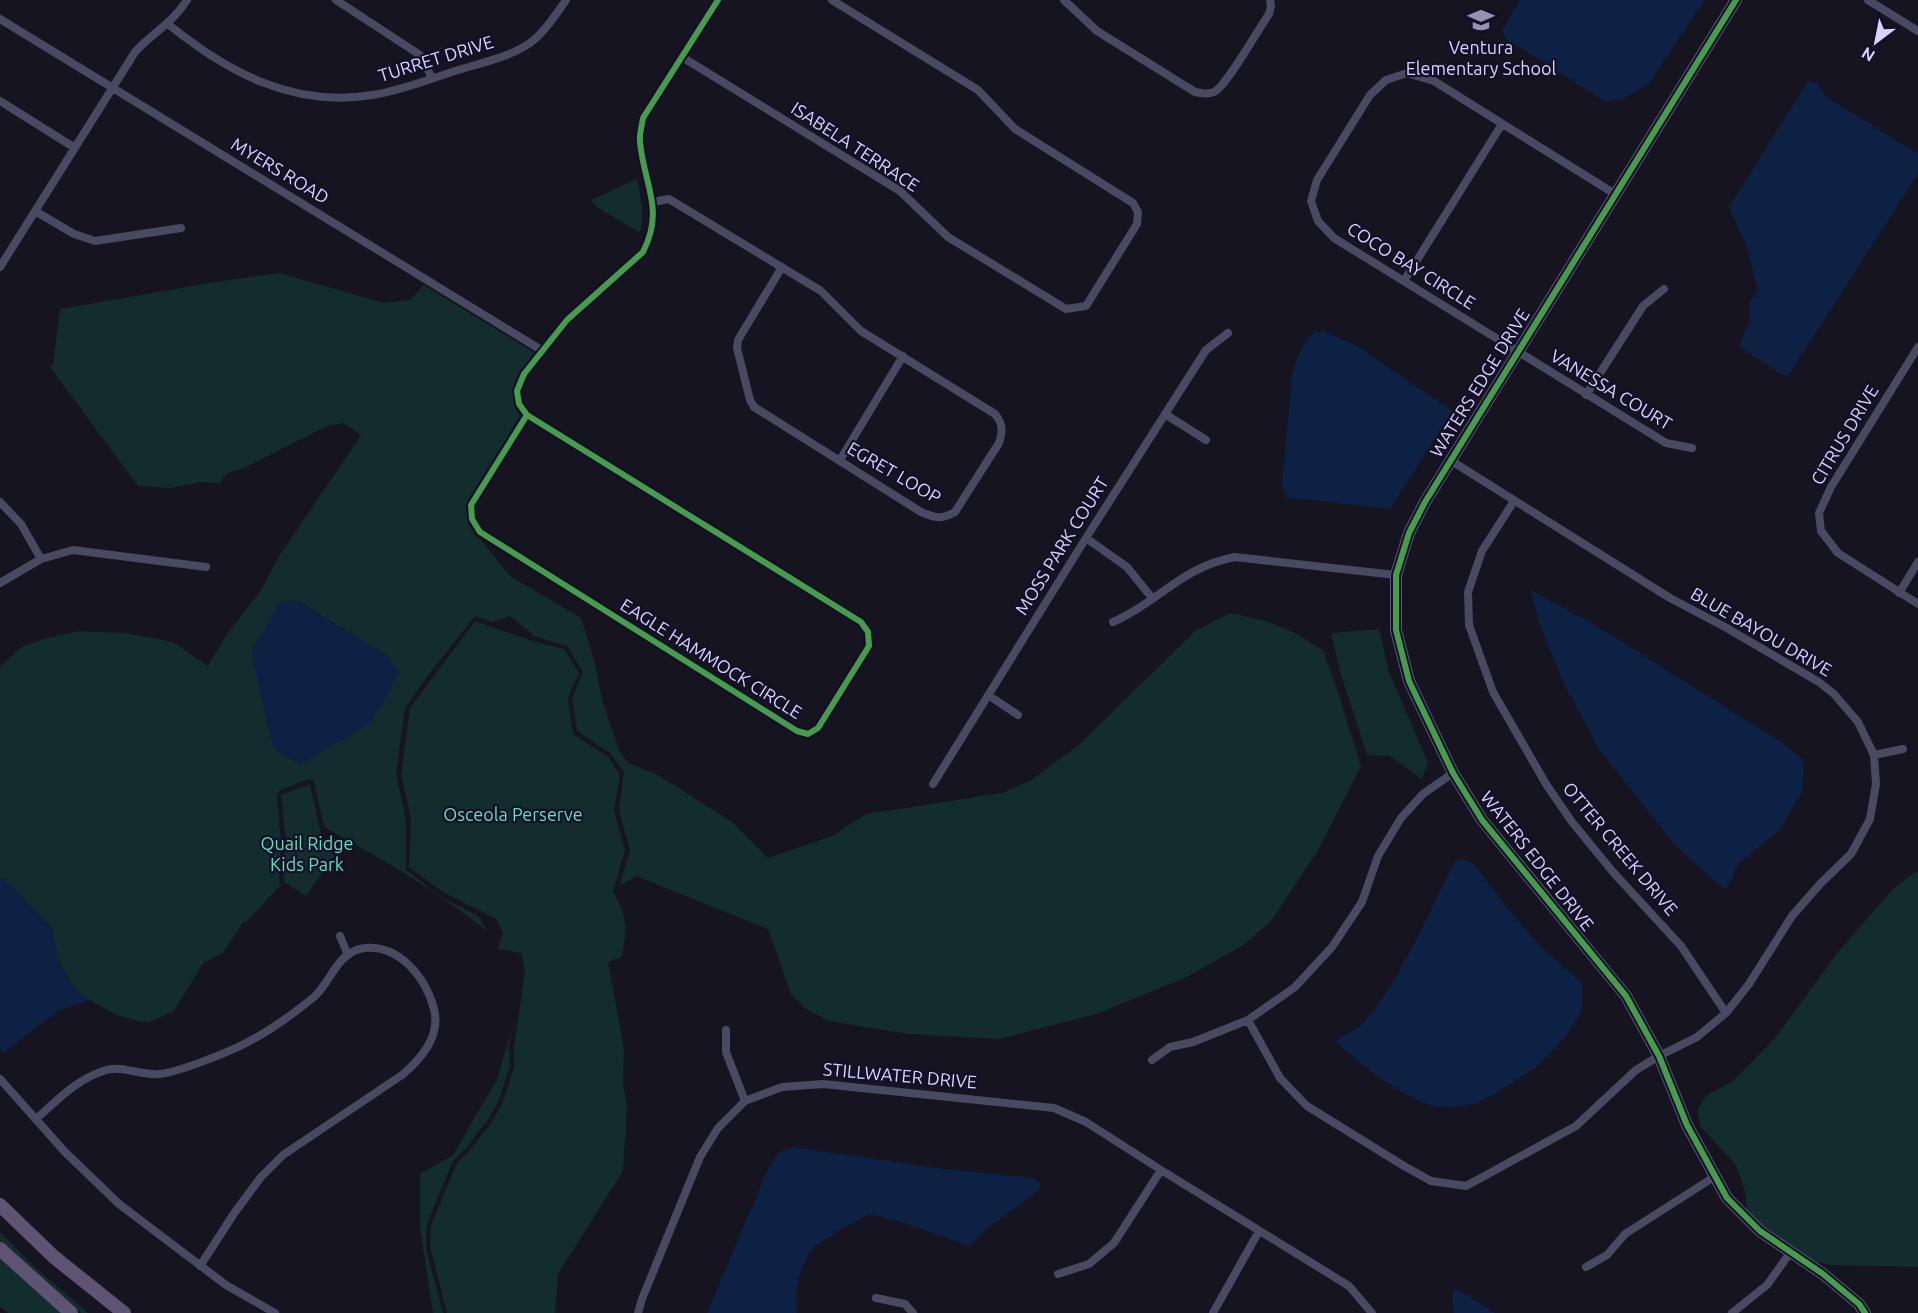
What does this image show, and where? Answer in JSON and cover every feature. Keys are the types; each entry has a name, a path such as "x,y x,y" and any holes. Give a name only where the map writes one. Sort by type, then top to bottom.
{"main road":[{"path":"0,1205 54,1257 124,1313"},
{"path":"0,1249 71,1313"}],"street":[{"path":"0,267 135,52 147,39 177,16 187,0"},
{"path":"336,0 420,54 432,78"},
{"name":"TURRET DRIVE","path":"168,24 189,41 248,77 297,95 371,96 401,89 515,51 534,40 566,0"},
{"path":"527,415 519,404 518,391 524,374 567,320 643,252 651,238 654,220 652,202 640,140 643,118 718,0"},
{"name":"ISABELA TERRACE","path":"682,57 900,191 948,237 1066,309 1086,306 1137,224 1138,212 1134,203 1015,129 978,90 832,0"},
{"path":"1064,0 1097,31 1195,92 1204,94 1212,93 1224,83 1269,14 1270,0"},
{"name":"WATERS EDGE DRIVE","path":"1737,0 1450,460 1409,533 1396,575 1396,630 1409,681 1453,773 1482,820 1626,996 1659,1056 1687,1125 1727,1198 1760,1231 1823,1274 1860,1304 1865,1313"},
{"path":"1868,0 1918,31"},
{"name":"MYERS ROAD","path":"0,19 543,351"},
{"name":"COCO BAY CIRCLE","path":"1517,352 1334,238 1318,221 1311,201 1317,180 1370,95 1386,80 1407,73 1434,81 1615,194"},
{"path":"0,101 75,148"},
{"path":"1404,281 1502,124"},
{"name":"EGRET LOOP","path":"652,202 669,199 782,267 821,291 861,330 995,414 1001,422 1003,432 999,442 955,512 944,518 935,518 921,512 754,406 750,400 737,348 738,340 782,267"},
{"path":"35,211 74,234 95,241 181,228"},
{"path":"1586,395 1643,306 1664,289"},
{"name":"MOSS PARK COURT","path":"933,784 1206,350 1228,333"},
{"name":"CITRUS DRIVE","path":"1918,347 1831,487 1819,513 1821,531 1838,553 1918,604"},
{"name":"VANESSA COURT","path":"1517,352 1666,443 1692,448"},
{"path":"840,460 903,356"},
{"path":"1165,414 1206,440"},
{"name":"EAGLE HAMMOCK CIRCLE","path":"527,415 861,622 868,632 869,646 818,728 808,734 797,731 480,532 472,519 471,505 527,415"},
{"name":"BLUE BAYOU DRIVE","path":"1248,1020 1280,1078 1307,1106 1431,1181 1466,1186 1576,1126 1636,1070 1697,1037 1726,1013 1749,984 1792,916 1851,854 1870,819 1876,784 1874,755 1858,722 1834,694 1819,682 1670,598 1450,460"},
{"name":"OTTER CREEK DRIVE","path":"1514,501 1482,551 1468,592 1468,625 1493,692 1546,784 1572,822 1613,872 1681,946 1726,1013"},
{"path":"0,502 21,524 41,559"},
{"path":"1086,538 1127,567 1152,598"},
{"path":"0,583 41,559 73,550 206,567"},
{"path":"1113,622 1135,612 1196,569 1235,557 1396,575"},
{"path":"1899,593 1918,562"},
{"path":"988,695 1017,715"},
{"path":"1874,755 1903,749"},
{"path":"1152,1060 1170,1047 1193,1042 1248,1020 1295,987 1332,947 1362,902 1378,856 1401,818 1423,794 1453,773"},
{"path":"340,936 348,955"},
{"path":"36,1119 79,1081 109,1069 159,1075 246,1044 293,1013 316,994 338,963 362,948 381,948 408,963 424,983 435,1012 433,1036 418,1061 402,1075 275,1162 235,1212 200,1266"},
{"path":"726,1029 726,1052 745,1101"},
{"path":"0,1079 119,1204 226,1285 275,1313"},
{"name":"STILLWATER DRIVE","path":"638,1313 700,1157 718,1128 745,1101 782,1087 823,1084 1054,1108 1086,1122 1349,1286 1372,1313"},
{"path":"1058,1274 1089,1264 1114,1243 1161,1170"},
{"path":"1586,1267 1607,1255 1625,1234 1714,1177"},
{"path":"1213,1313 1259,1231"},
{"path":"1732,1313 1767,1285 1790,1253"},
{"path":"876,1298 905,1304 913,1313"}],"green space":[{"path":"637,179 642,206 640,233 597,207 591,200"},
{"path":"279,273 384,303 410,300 424,285 535,353 519,375 513,391 515,407 520,416 467,503 467,522 475,535 510,576 581,618 594,660 603,703 619,750 628,763 658,775 732,822 768,858 832,836 866,814 1002,793 1030,781 1080,744 1195,631 1230,613 1266,621 1295,633 1323,650 1361,766 1317,852 1272,920 1245,944 1185,978 1096,1014 999,1039 908,1034 829,1021 806,1009 791,994 768,929 636,876 619,887 630,851 619,810 624,772 610,753 577,731 572,698 583,672 567,646 533,636 510,616 492,622 475,616 405,708 396,774 406,819 406,870 440,896 478,916 487,931 408,876 324,827 314,782 309,779 280,790 277,795 281,843 279,881 281,885 246,922 243,922 223,953 203,963 174,1011 147,1023 116,1015 78,993 58,960 52,928 0,877 0,667 20,648 40,640 78,631 125,633 173,642 208,666 227,634 262,589 278,558 361,435 343,423 327,426 246,467 226,474 222,483 201,482 171,488 138,486 50,367 53,364 60,309","holes":["282,601 298,601 388,657"]},
{"name":"Osceola Perserve","path":"475,621 535,642 564,649 579,673 568,698 573,734 608,757 620,775 614,811 625,851 613,891 624,916 625,937 622,957 608,962 624,1049 623,1083 627,1107 623,1171 558,1274 555,1313 447,1313 430,1247 431,1225 457,1163 493,1121 510,1081 514,1066 514,1048 525,971 521,953 498,949 503,932 496,919 443,892 409,867 411,818 401,774 410,708"},
{"path":"1379,629 1389,672 1428,763 1422,779 1390,756 1367,755 1341,675 1331,633"},
{"name":"Quail Ridge Kids Park","path":"310,784 322,838 338,850 306,896 283,881 286,842 281,795"},
{"path":"1918,872 1918,1267 1830,1265 1814,1261 1763,1226 1747,1210 1745,1191 1736,1165 1700,1126 1698,1109 1706,1096 1734,1080 1775,1038 1838,952 1892,890"},
{"path":"512,1028 509,1048 510,1066 498,1102 467,1147 453,1161 427,1224 426,1249 443,1313 433,1313 420,1227 420,1174 453,1155 497,1079"},
{"path":"0,1232 37,1269 88,1313 81,1313 31,1271 0,1241"},
{"path":"0,1257 62,1313 8,1313 0,1306"}],"water":[{"path":"1520,0 1705,0 1651,81 1621,99 1606,102 1505,38 1503,29"},
{"path":"1808,81 1818,83 1825,96 1918,154 1918,173 1794,367 1788,375 1783,375 1739,346 1749,322 1750,301 1755,296 1757,287 1746,244 1729,207"},
{"path":"1324,331 1359,347 1452,411 1390,509 1285,497 1282,483 1292,376 1298,355 1308,338 1315,332"},
{"path":"1531,590 1598,627 1787,746 1804,761 1802,792 1780,830 1739,863 1726,889 1674,844 1599,749 1565,686 1539,623"},
{"path":"282,601 297,601 388,657 399,672 383,704 368,725 301,764 281,755 272,744 251,651"},
{"path":"1462,859 1473,863 1507,908 1542,948 1582,983 1582,1003 1580,1015 1573,1026 1549,1055 1534,1068 1482,1101 1442,1107 1420,1101 1394,1087 1367,1068 1336,1041 1360,1026 1375,1010 1399,972 1455,861"},
{"path":"0,877 16,890 52,929 58,960 78,993 90,1000 59,1010 3,1053 0,1049"},
{"path":"792,1147 944,1169 1034,1178 1041,1185 1036,1193 992,1224 969,1246 902,1222 869,1214 827,1238 808,1255 798,1283 797,1313 707,1313 768,1169 778,1153"},
{"path":"1455,1288 1495,1313 1454,1313 1452,1293"}],"cycle path":[{"path":"527,415 471,505 472,519 480,532 797,731 808,734 818,728 869,646 868,632 861,622 527,415 519,404 517,391 524,374 567,320 643,252 649,237 653,210 640,142 643,118 718,0"},
{"path":"1736,0 1425,502 1409,533 1396,575 1396,630 1409,681 1453,773 1482,820 1626,996 1659,1056 1687,1125 1727,1198 1760,1231 1823,1274 1859,1304 1865,1313"}],"place":[{"name":"Ventura Elementary School","path":"1481,20"}]}
